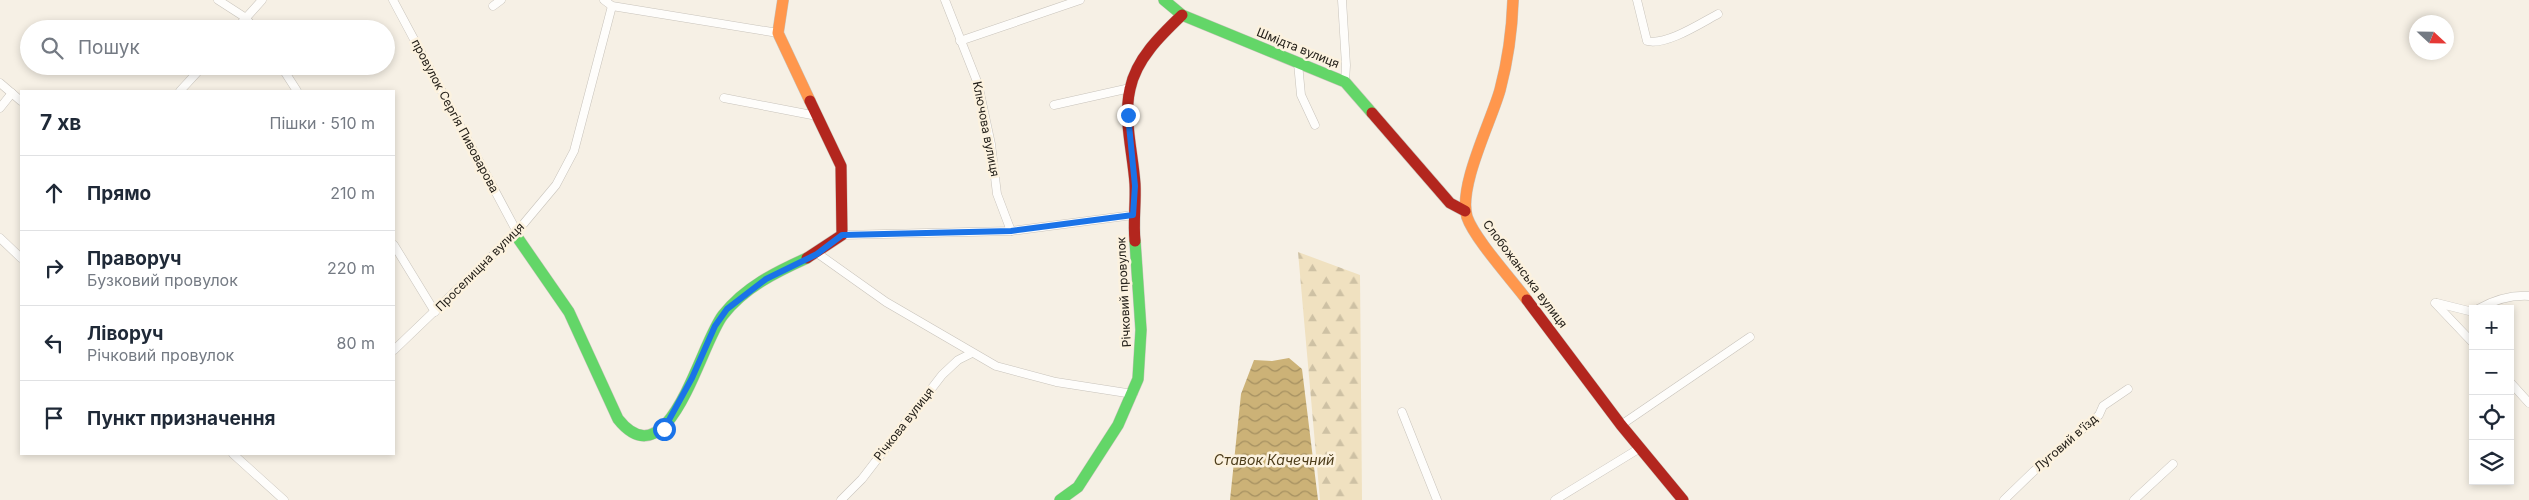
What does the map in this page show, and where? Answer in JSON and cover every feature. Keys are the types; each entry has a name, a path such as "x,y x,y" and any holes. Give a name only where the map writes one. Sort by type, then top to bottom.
{"street":[{"path":"218,0 246,18 262,0"},
{"name":"провулок Сергія Пивоварова","path":"393,0 516,233"},
{"path":"493,6 501,0"},
{"path":"604,0 612,6 778,33"},
{"path":"783,0 778,33 841,166 842,235"},
{"name":"Ключова вулиця","path":"945,0 978,84 991,144 997,194 1011,231"},
{"path":"960,41 1080,0"},
{"name":"Шмідта вулиця","path":"1164,0 1182,16 1345,82 1450,203 1465,211"},
{"path":"1342,0 1346,65 1345,82"},
{"path":"1465,211 1468,182 1506,66 1514,26 1513,0"},
{"path":"1637,0 1647,41 1665,40 1718,14"},
{"name":"Проселищна вулиця","path":"395,349 516,233 556,185 574,151 612,6"},
{"name":"Річковий провулок","path":"1060,500 1078,487 1118,425 1138,379 1141,330 1133,215 1135,186 1128,115 1130,88 1142,62 1157,39 1182,16"},
{"path":"1298,63 1301,95 1315,125"},
{"path":"181,90 195,75"},
{"path":"287,75 296,90"},
{"path":"0,83 20,101"},
{"path":"1054,105 1130,88"},
{"path":"0,108 12,93"},
{"path":"724,98 818,116"},
{"name":"Слобожанська вулиця","path":"1465,211 1473,229 1678,498"},
{"path":"516,233 569,312 585,343 618,419 624,428 642,438 650,437 664,429 692,378 715,326 727,309 766,279 817,254 842,235 1011,231 1133,215"},
{"path":"0,238 20,257"},
{"path":"395,247 435,312"},
{"path":"817,254 886,302 972,353 1011,371 1056,382 1133,394"},
{"path":"2486,305 2493,301 2520,295 2529,296"},
{"path":"2469,311 2435,303 2469,338"},
{"path":"1622,425 1750,338"},
{"name":"Річкова вулиця","path":"841,500 862,479 942,375 958,360 972,353"},
{"path":"2514,386 2529,403"},
{"name":"Луговий в'їзд","path":"2004,500 2034,470 2095,419 2104,406 2128,389"},
{"path":"1402,412 1437,500"},
{"path":"1555,500 1640,448"},
{"path":"235,455 284,500"},
{"path":"2134,500 2173,464"}],"green space":[{"path":"1298,252 1360,275 1362,500 1320,500"}],"water":[{"name":"Ставок Качечний","path":"1289,358 1302,369 1318,500 1230,500 1241,394 1254,360 1272,361"}],"traffic: fast":[{"path":"1164,0 1182,15 1345,82 1372,113"},
{"path":"515,234 569,312 618,419 636,434 653,434 668,422 681,402 714,330 732,305 762,281 807,258"},
{"path":"1060,500 1078,487 1118,425 1138,379 1141,330 1135,241"}],"traffic: slow":[{"path":"783,0 778,33 810,101"},
{"path":"1513,0 1512,23 1503,79 1471,172 1465,204 1467,217 1477,236 1527,300"}],"traffic: jam":[{"path":"1135,241 1135,184 1128,112 1130,89 1133,78 1150,48 1182,15"},
{"path":"807,258 842,235 841,166 810,101"},
{"path":"1372,113 1450,203 1465,211"},
{"path":"1527,300 1621,425 1683,500"}],"route":[{"path":"664,429 692,378 715,326 727,309 766,279 782,269 817,254 842,235 1011,231 1133,215 1135,186 1128,115"}]}
